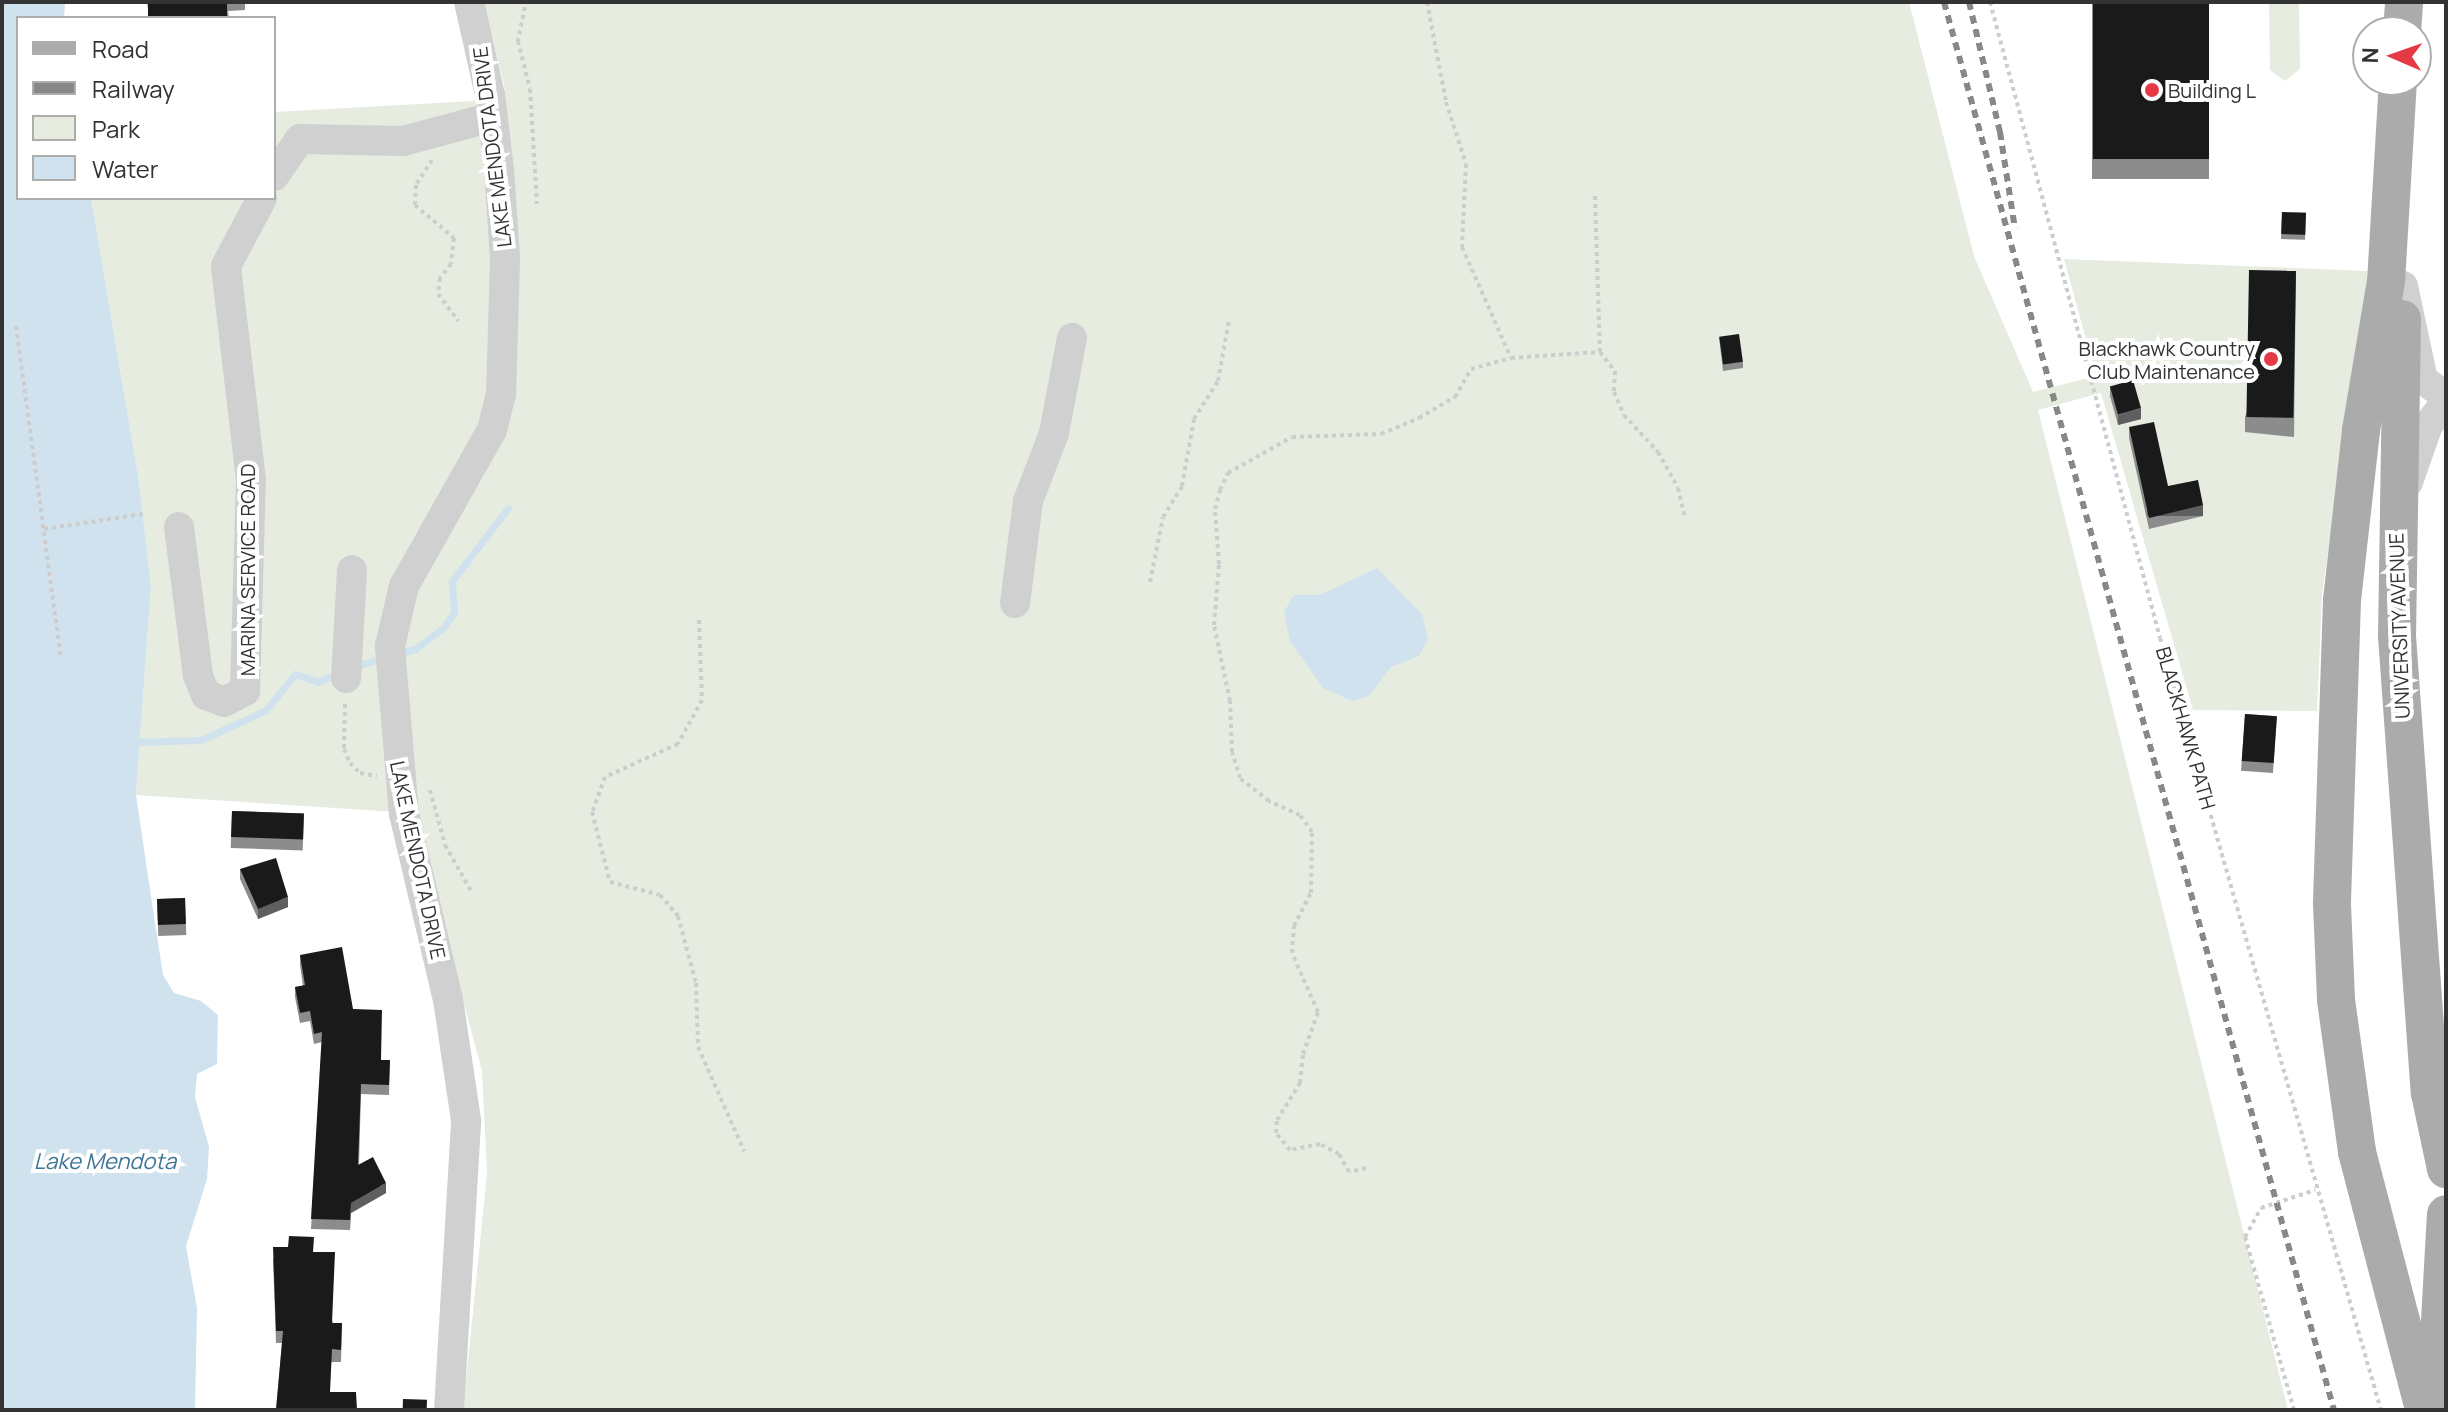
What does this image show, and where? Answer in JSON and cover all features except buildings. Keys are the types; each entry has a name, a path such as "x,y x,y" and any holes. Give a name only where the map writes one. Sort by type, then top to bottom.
{"main road":[{"path":"2397,96 2386,281 2361,431 2342,600 2332,904 2336,1000 2357,1152 2424,1410"},
{"name":"UNIVERSITY AVENUE","path":"2405,96 2396,530 2398,658 2432,1110 2446,1169"},
{"path":"2435,1410 2446,1214"}],"street":[{"name":"LAKE MENDOTA DRIVE","path":"449,1410 466,1120 448,1000 404,814 390,658 393,616 404,586 492,430 501,395 505,257 493,117 469,2"},
{"path":"276,173 300,139 403,141 493,117"},
{"name":"MARINA SERVICE ROAD","path":"179,527 198,676 206,695 224,702 245,691 251,480 226,266 261,200"},
{"path":"2396,530 2418,446 2446,399 2423,380 2403,286"},
{"path":"1015,603 1028,501 1054,433 1072,338"},
{"path":"347,671 352,570"}],"path":[{"path":"1427,2 1446,102 1466,164 1462,247 1511,358"},
{"name":"BLACKHAWK PATH","path":"1990,2 2057,264 2315,1190 2381,1410"},
{"path":"525,7 518,41 530,89 537,204"},
{"path":"443,130 416,185 415,205 454,238 451,264 440,278 438,294 458,321"},
{"path":"1595,196 1600,352 1615,371 1614,392 1624,415 1658,452 1678,488 1684,515"},
{"path":"1150,582 1163,517 1182,486 1194,419 1218,381 1229,320"},
{"path":"16,326 61,657"},
{"path":"1366,1168 1349,1172 1339,1154 1320,1144 1290,1150 1276,1133 1277,1120 1300,1083 1303,1054 1318,1012 1292,953 1294,926 1311,893 1312,832 1300,815 1269,801 1240,778 1232,752 1230,701 1214,625 1219,564 1215,509 1228,473 1260,451 1292,437 1381,434 1455,397 1471,369 1511,358 1600,352"},
{"path":"44,529 143,514"},
{"path":"699,620 702,700 678,744 605,777 592,812 610,882 660,895 678,916 694,971 698,1047 744,1151"},
{"path":"2294,1410 2245,1237 2261,1208 2315,1190"}],"green space":[{"path":"484,2 1909,2 1974,256 2033,392 2096,376 2064,259 2368,271 2322,595 2317,711 2193,710 2101,393 2038,410 2288,1410 463,1410 487,1174 482,1071 413,813 136,795 151,586 139,481 91,200 276,200 276,112 473,101 505,89"},
{"path":"2269,2 2299,2 2300,69 2285,81 2270,70"}],"water":[{"name":"Lake Mendota","path":"2,2 65,2 64,16 16,16 16,200 91,200 139,481 151,586 136,795 163,975 174,993 201,1001 218,1015 217,1064 197,1074 195,1097 209,1147 207,1179 186,1246 197,1308 195,1410 2,1410"},
{"path":"1377,568 1422,614 1428,639 1419,656 1391,667 1369,696 1352,701 1323,688 1290,641 1284,612 1294,595 1320,595"}],"waterway":[{"path":"396,654 415,649 443,628 454,612 452,581 508,508"},
{"path":"354,667 384,657"},
{"path":"132,742 201,740 266,710 295,674 318,682 339,673"}],"railway":[{"path":"1944,2 2334,1410"},
{"path":"1969,2 2000,132 2015,229"}],"place":[{"name":"Building L","path":"2152,90"},
{"name":"Blackhawk Country Club Maintenance","path":"2271,359"}]}
